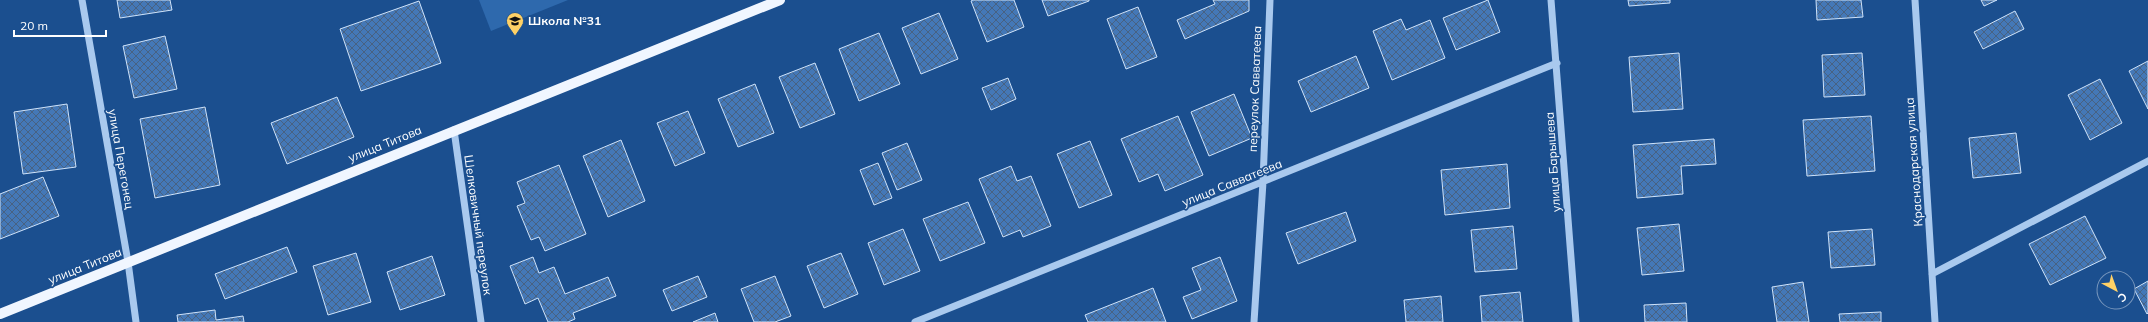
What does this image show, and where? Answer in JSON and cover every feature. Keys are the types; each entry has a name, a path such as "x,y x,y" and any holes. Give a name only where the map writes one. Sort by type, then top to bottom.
{"main road":[{"name":"улица Титова","path":"0,314 780,0"}],"street":[{"name":"улица Перегонец","path":"82,0 128,262 136,322"},
{"name":"переулок Савватеева","path":"1254,322 1263,182 1270,0"},
{"name":"улица Барышева","path":"1551,0 1576,322"},
{"name":"Краснодарская улица","path":"1915,0 1935,322"},
{"name":"улица Савватеева","path":"915,322 1556,63"},
{"name":"Шелковичный переулок","path":"454,130 481,322"},
{"path":"1932,274 2148,161"}],"shaded area":[{"path":"479,0 568,0 491,31"}],"building":[{"path":"117,0 170,0 172,10 120,18"},
{"path":"1014,0 1024,27 987,42 971,1"},
{"path":"1042,0 1089,0 1089,1 1048,16"},
{"path":"1213,0 1249,0 1249,11 1185,39 1177,20 1215,4"},
{"path":"1488,0 1500,32 1456,50 1443,18"},
{"path":"1628,0 1670,0 1670,3 1629,6"},
{"path":"1816,0 1861,0 1863,17 1817,20"},
{"path":"1981,0 1997,0 1984,6"},
{"path":"419,1 441,63 361,91 340,29"},
{"path":"1138,7 1157,57 1126,69 1107,19"},
{"path":"2015,11 2024,29 1983,49 1974,32"},
{"path":"939,13 958,59 921,74 902,28"},
{"path":"1401,19 1406,30 1430,20 1445,58 1392,80 1373,31"},
{"path":"879,33 900,84 859,101 839,49"},
{"path":"165,36 177,89 134,98 123,46"},
{"path":"1679,53 1683,109 1633,112 1629,57"},
{"path":"1862,53 1865,95 1824,97 1822,55"},
{"path":"1356,56 1369,88 1311,112 1298,81"},
{"path":"2148,61 2148,109 2129,71"},
{"path":"815,63 835,114 800,128 779,77"},
{"path":"1008,78 1016,99 991,110 982,88"},
{"path":"2100,79 2122,123 2090,140 2068,95"},
{"path":"755,84 774,133 738,147 718,99"},
{"path":"1234,94 1252,138 1209,156 1191,112"},
{"path":"337,97 354,137 287,164 271,123"},
{"path":"67,104 76,167 23,174 14,112"},
{"path":"205,107 220,185 155,198 140,119"},
{"path":"688,111 705,153 675,166 657,123"},
{"path":"1178,116 1203,175 1165,191 1158,174 1139,182 1121,139"},
{"path":"1871,116 1875,171 1807,176 1803,120"},
{"path":"2016,133 2021,173 1973,178 1969,138"},
{"path":"1714,139 1716,164 1681,166 1683,194 1637,198 1633,145"},
{"path":"621,140 645,201 608,217 583,156"},
{"path":"1090,141 1112,195 1079,208 1057,154"},
{"path":"907,143 922,180 897,190 882,153"},
{"path":"878,163 892,198 874,205 860,170"},
{"path":"1507,164 1510,208 1445,215 1441,170"},
{"path":"559,165 586,234 545,251 539,237 531,240 517,206 525,203 517,182"},
{"path":"1011,166 1017,181 1031,176 1051,226 1023,237 1020,230 1003,237 979,179"},
{"path":"43,177 59,216 0,239 0,194"},
{"path":"968,202 985,243 940,261 923,219"},
{"path":"1346,212 1356,241 1298,264 1286,233"},
{"path":"2085,216 2106,258 2050,285 2029,244"},
{"path":"1679,224 1684,271 1642,275 1637,228"},
{"path":"1513,226 1517,269 1475,272 1471,230"},
{"path":"903,229 920,271 884,285 868,243"},
{"path":"1872,229 1875,265 1831,268 1828,232"},
{"path":"287,247 297,272 225,299 215,274"},
{"path":"356,253 371,302 328,315 313,266"},
{"path":"841,253 858,294 824,308 807,266"},
{"path":"432,256 445,295 400,310 387,272"},
{"path":"533,257 539,273 554,267 565,294 608,277 616,296 573,313 575,319 568,322 548,322 538,298 525,304 510,266"},
{"path":"1220,257 1237,301 1192,319 1183,297 1201,290 1192,268"},
{"path":"698,276 707,297 672,311 663,290"},
{"path":"775,276 791,316 775,322 754,322 741,289"},
{"path":"2148,281 2147,314 2136,293 2136,288"},
{"path":"1803,282 1809,322 1777,322 1772,287"},
{"path":"1153,288 1166,322 1088,322 1085,315"},
{"path":"1520,292 1523,322 1482,322 1480,296"},
{"path":"1441,296 1443,322 1406,322 1404,300"},
{"path":"1686,303 1687,322 1645,322 1644,305"},
{"path":"215,310 216,320 243,316 244,322 178,322 177,315"},
{"path":"1881,312 1881,322 1840,322 1839,314"},
{"path":"715,313 718,322 693,322"}],"place":[{"name":"Школа №31","path":"515,36"}]}
